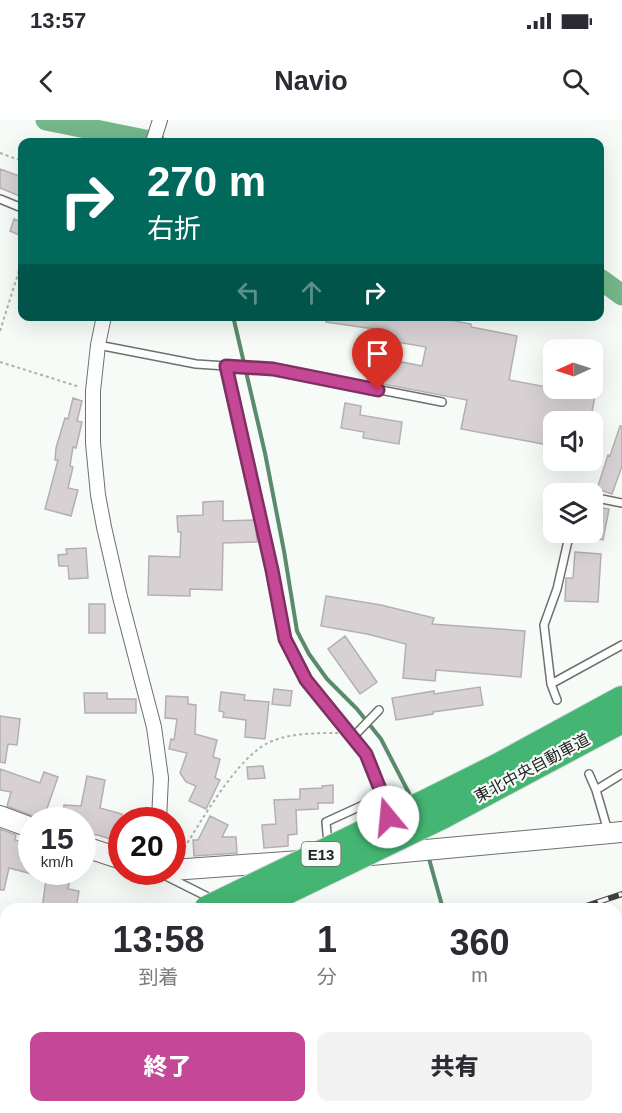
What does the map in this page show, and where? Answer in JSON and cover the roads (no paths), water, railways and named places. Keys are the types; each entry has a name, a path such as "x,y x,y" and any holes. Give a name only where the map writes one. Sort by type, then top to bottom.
{"highway":[{"name":"E13","path":"261,903 438,808 497,767 622,699"},
{"name":"東北中央自動車道","path":"438,808 622,720"},
{"name":"E13","path":"221,903 438,808"}],"street":[{"path":"154,138 160,120"},
{"path":"103,321 93,391 93,442 98,495 120,597 154,727 161,778 160,807"},
{"path":"0,816 18,823"},
{"path":"186,863 330,858 615,833"}],"lane":[{"path":"0,199 18,206"},
{"path":"98,345 196,364 273,369 442,402"},
{"path":"226,366 272,570 285,639 306,680 366,754 400,852"},
{"path":"603,499 622,503"},
{"path":"557,700 551,684 544,625 557,589 567,543"},
{"path":"551,684 622,645"},
{"path":"351,735 378,711"},
{"path":"589,774 615,833"},
{"path":"596,790 622,774"},
{"path":"330,858 326,822 382,796"},
{"path":"184,885 221,903"}],"waterway":[{"path":"46,120 135,138"},
{"path":"604,282 622,295"},
{"path":"234,321 265,453 297,631 309,654 327,679 357,709 381,739 412,799"},
{"path":"428,855 441,903"}],"railway":[{"path":"595,903 622,894"}]}
